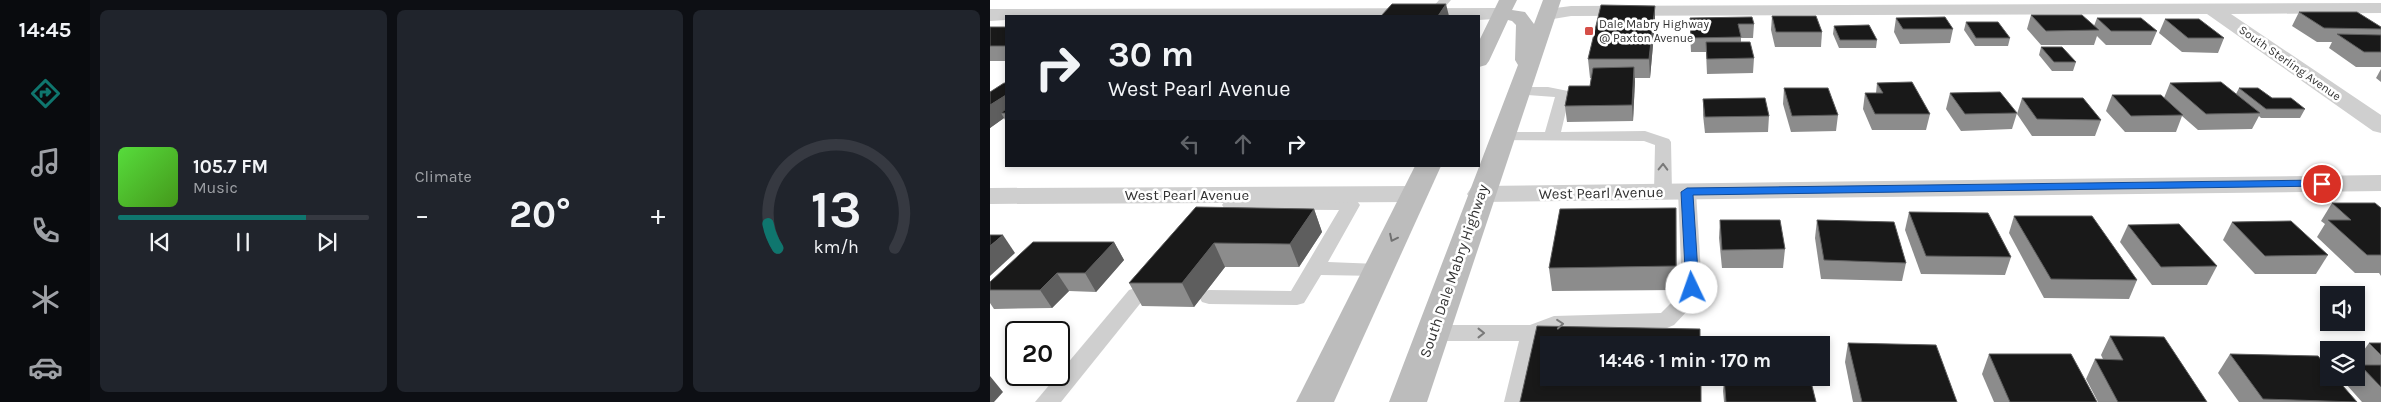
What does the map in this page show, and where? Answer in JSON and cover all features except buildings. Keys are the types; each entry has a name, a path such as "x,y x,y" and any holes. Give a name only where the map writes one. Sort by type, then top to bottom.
{"main road":[{"path":"1528,2 1534,10 1549,7"},
{"path":"1480,59 1505,7 1518,16 1525,24 1522,81"},
{"name":"South Dale Mabry Highway","path":"1408,402 1549,7"},
{"path":"1315,402 1428,167"},
{"path":"1334,402 1348,330"}],"street":[{"path":"1549,7 1571,11 2206,5 2381,8"},
{"name":"South Sterling Avenue","path":"2206,5 2381,126"},
{"path":"990,15 1374,15 1439,7 1505,7"},
{"name":"West Pearl Avenue","path":"1481,194 2381,183"},
{"name":"West Pearl Avenue","path":"990,196 1414,194"}],"lane":[{"path":"1522,81 1548,91 1563,94 1552,136"},
{"path":"1432,333 1532,333 1554,324 1667,320 1684,302 1692,288 1664,142 1645,136 1502,137"},
{"path":"1209,297 1297,298 1351,205 1231,205 1238,195"},
{"path":"1315,268 1378,270"},
{"path":"1047,402 1136,295"},
{"path":"1516,402 1532,333"}],"place":[{"name":"Dale Mabry Highway @ Paxton Avenue","path":"1589,31"}],"route":[{"path":"1692,288 1687,192 2322,184"}]}
